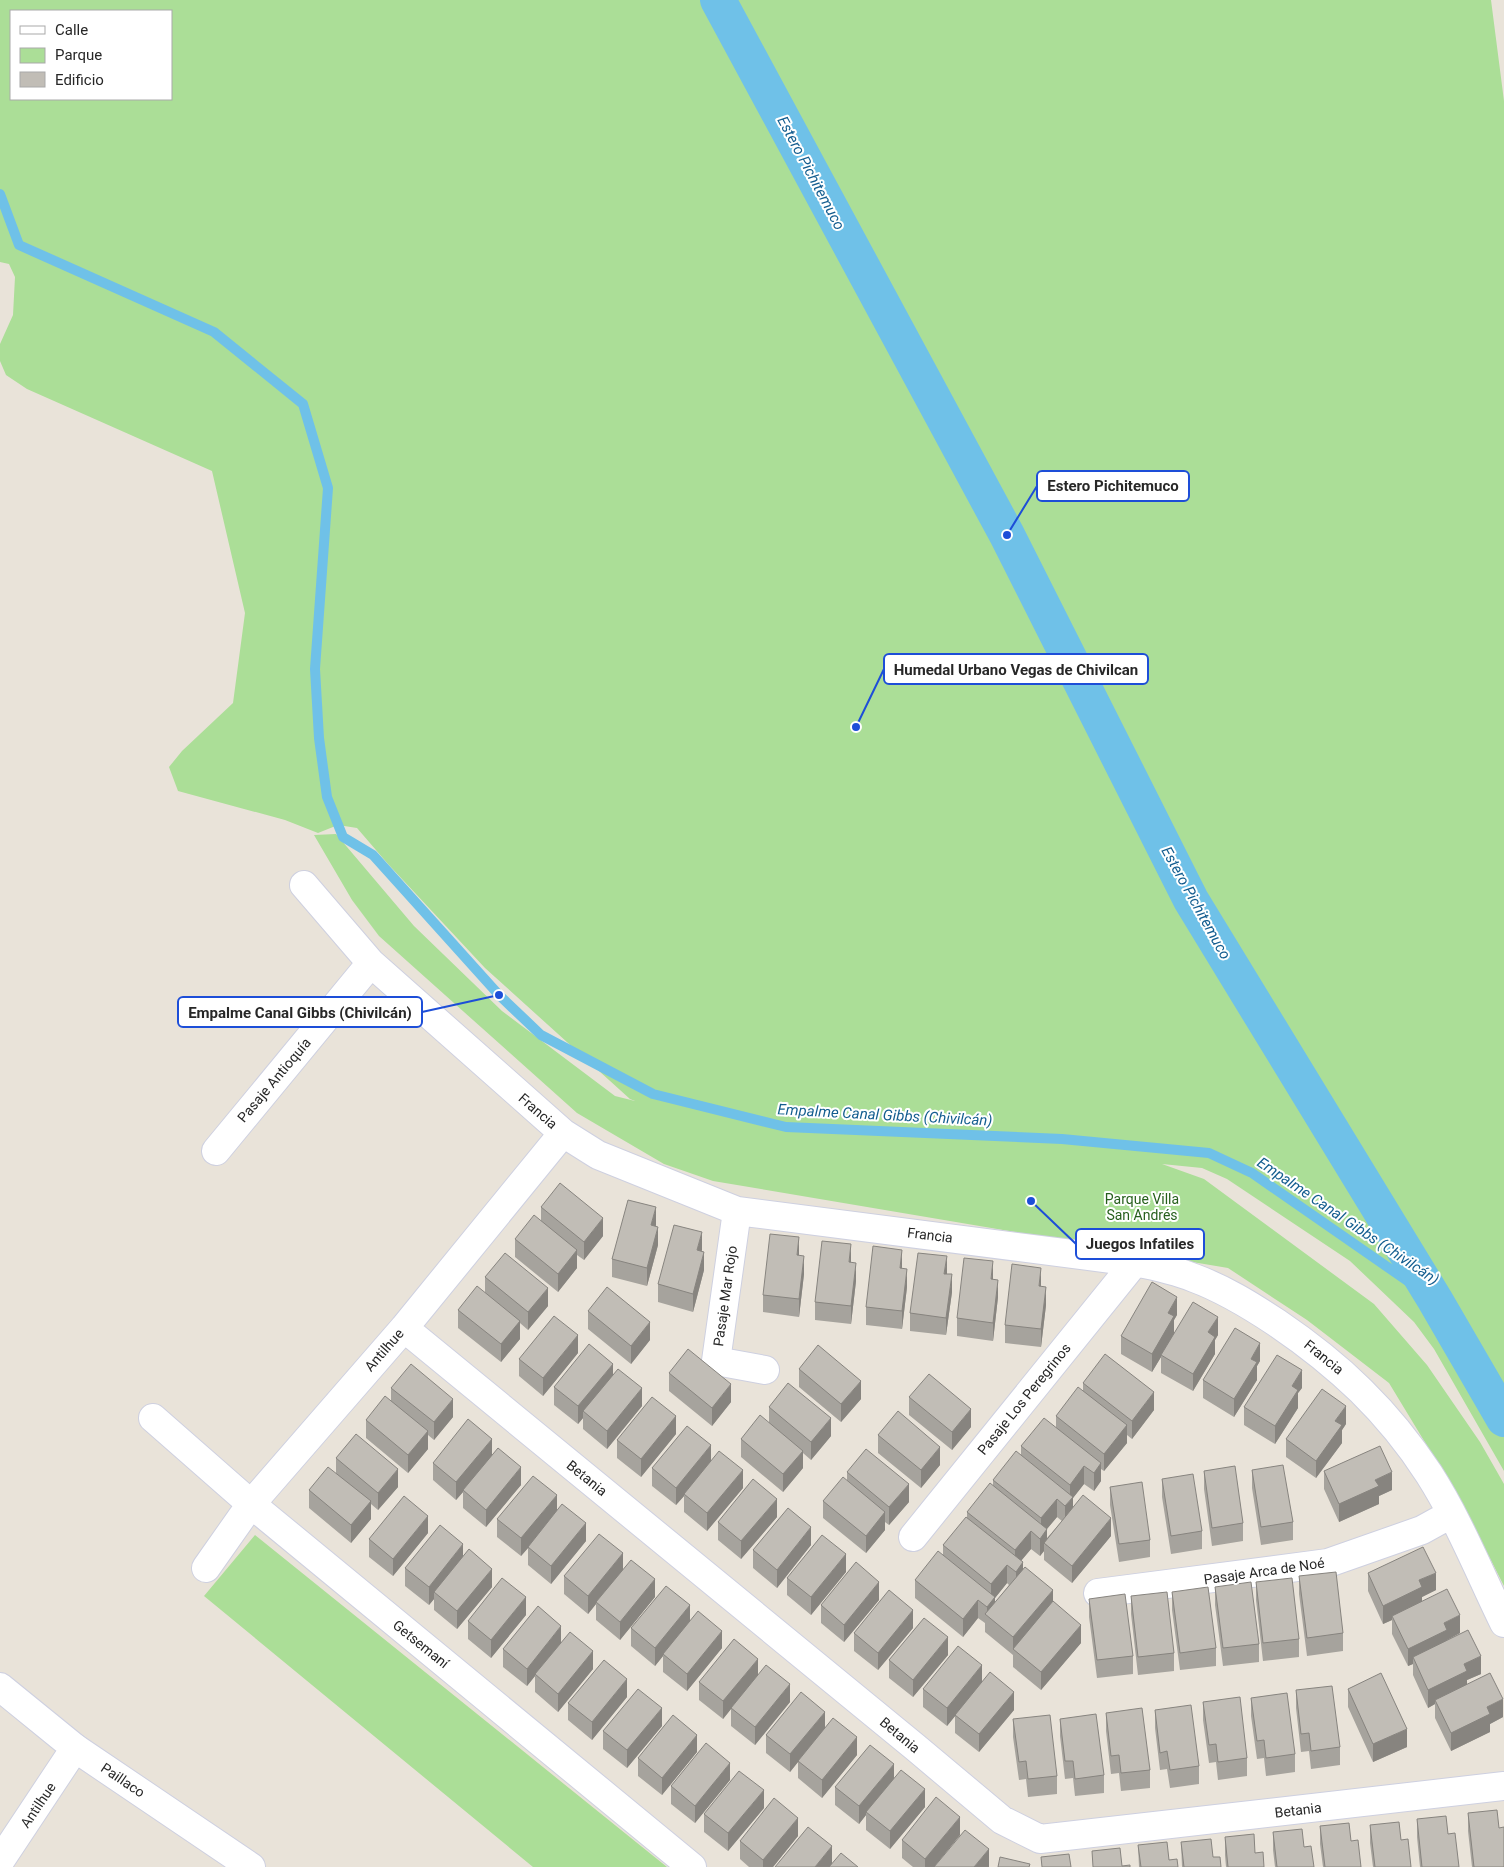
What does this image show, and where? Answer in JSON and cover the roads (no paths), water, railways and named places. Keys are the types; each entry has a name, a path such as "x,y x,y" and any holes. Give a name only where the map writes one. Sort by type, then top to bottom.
{"street":[{"name":"Francia","path":"304,885 371,963 563,1133 598,1155 737,1210 1135,1262 1183,1274 1219,1288 1261,1312 1328,1359 1376,1405 1405,1439 1430,1476 1451,1514 1504,1623"},
{"name":"Pasaje Antioquía","path":"216,1150 371,963"},
{"name":"Antilhue","path":"206,1568 251,1504 404,1328 563,1133"},
{"name":"Pasaje Mar Rojo","path":"737,1210 716,1361 765,1370"},
{"name":"Pasaje Los Peregrinos","path":"913,1537 1135,1262"},
{"name":"Betania","path":"404,1328 1002,1820 1040,1840 1504,1786"},
{"name":"Getsemaní","path":"153,1418 251,1504 692,1867"},
{"name":"Pasaje Arca de Noé","path":"1098,1592 1328,1563 1422,1530 1451,1514"},
{"name":"Paillaco","path":"0,1687 75,1748 251,1867"},
{"name":"Antilhue","path":"0,1861 75,1748"}],"waterway":[{"name":"Estero Pichitemuco","path":"718,0 1007,535 1191,900 1435,1300 1504,1419"},
{"name":"Empalme Canal Gibbs (Chivilcán)","path":"0,194 19,245 214,332 303,404 328,488 315,669 319,738 327,797 343,837 373,855 499,995 541,1035 653,1094 786,1127 1062,1139 1209,1153 1252,1173 1435,1300"}],"place":[{"name":"Estero Pichitemuco","path":"1007,535"},
{"name":"Humedal Urbano Vegas de Chivilcan","path":"856,727"},
{"name":"Empalme Canal Gibbs (Chivilcán)","path":"499,995"},
{"name":"Juegos Infatiles","path":"1031,1201"}],"park label":[{"name":"Parque Villa San Andrés","path":"1142,1208"}]}
